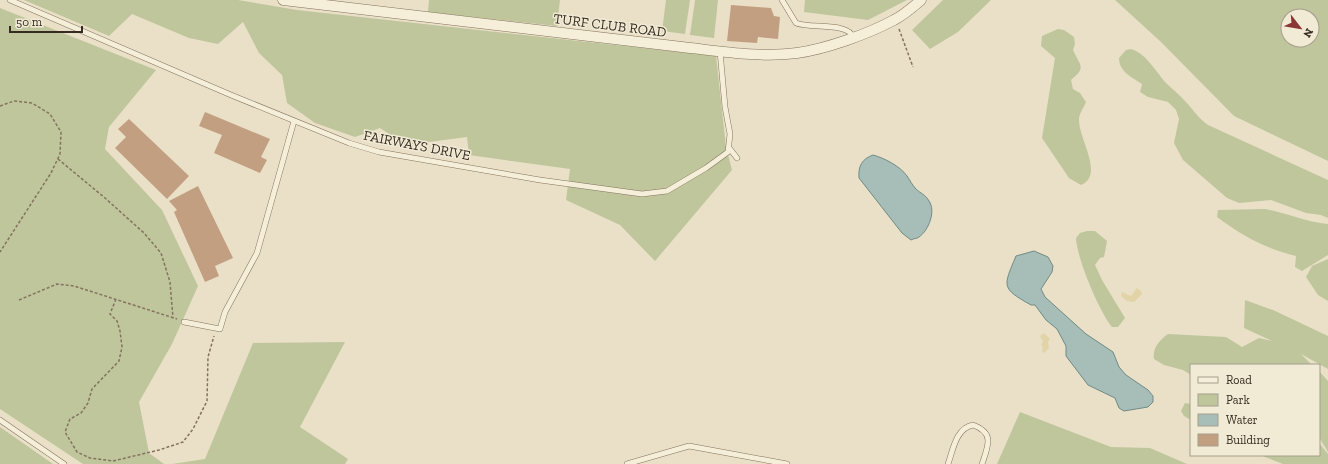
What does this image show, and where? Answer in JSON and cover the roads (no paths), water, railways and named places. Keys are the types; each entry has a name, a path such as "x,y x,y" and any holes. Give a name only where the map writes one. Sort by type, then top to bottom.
{"street":[{"name":"TURF CLUB ROAD","path":"284,0 720,52 779,54 796,53 842,42 895,20 921,0"}],"lane":[{"name":"FAIRWAYS DRIVE","path":"10,0 294,121 349,143 379,152 540,180 642,194 667,191 706,168 730,149"},
{"path":"782,0 796,23 845,29 851,33 853,37"},
{"path":"720,52 725,107 730,134 730,149 737,158"},
{"path":"184,322 220,329 225,312 257,253 294,121"},
{"path":"0,420 64,464"},
{"path":"948,464 958,438 966,427 973,425 986,433 989,442 982,464"},
{"path":"627,464 689,446 787,464"}],"water":[{"path":"873,155 887,160 904,172 915,187 929,201 932,215 926,230 918,238 911,240 902,233 859,178 859,170 863,161"},
{"path":"1034,251 1048,257 1053,266 1052,272 1041,289 1045,297 1086,334 1113,352 1119,367 1126,375 1148,390 1153,396 1153,402 1148,407 1124,411 1119,408 1115,398 1088,385 1066,356 1066,346 1057,329 1046,320 1035,305 1031,305 1014,295 1007,286 1009,274 1016,256"}]}
